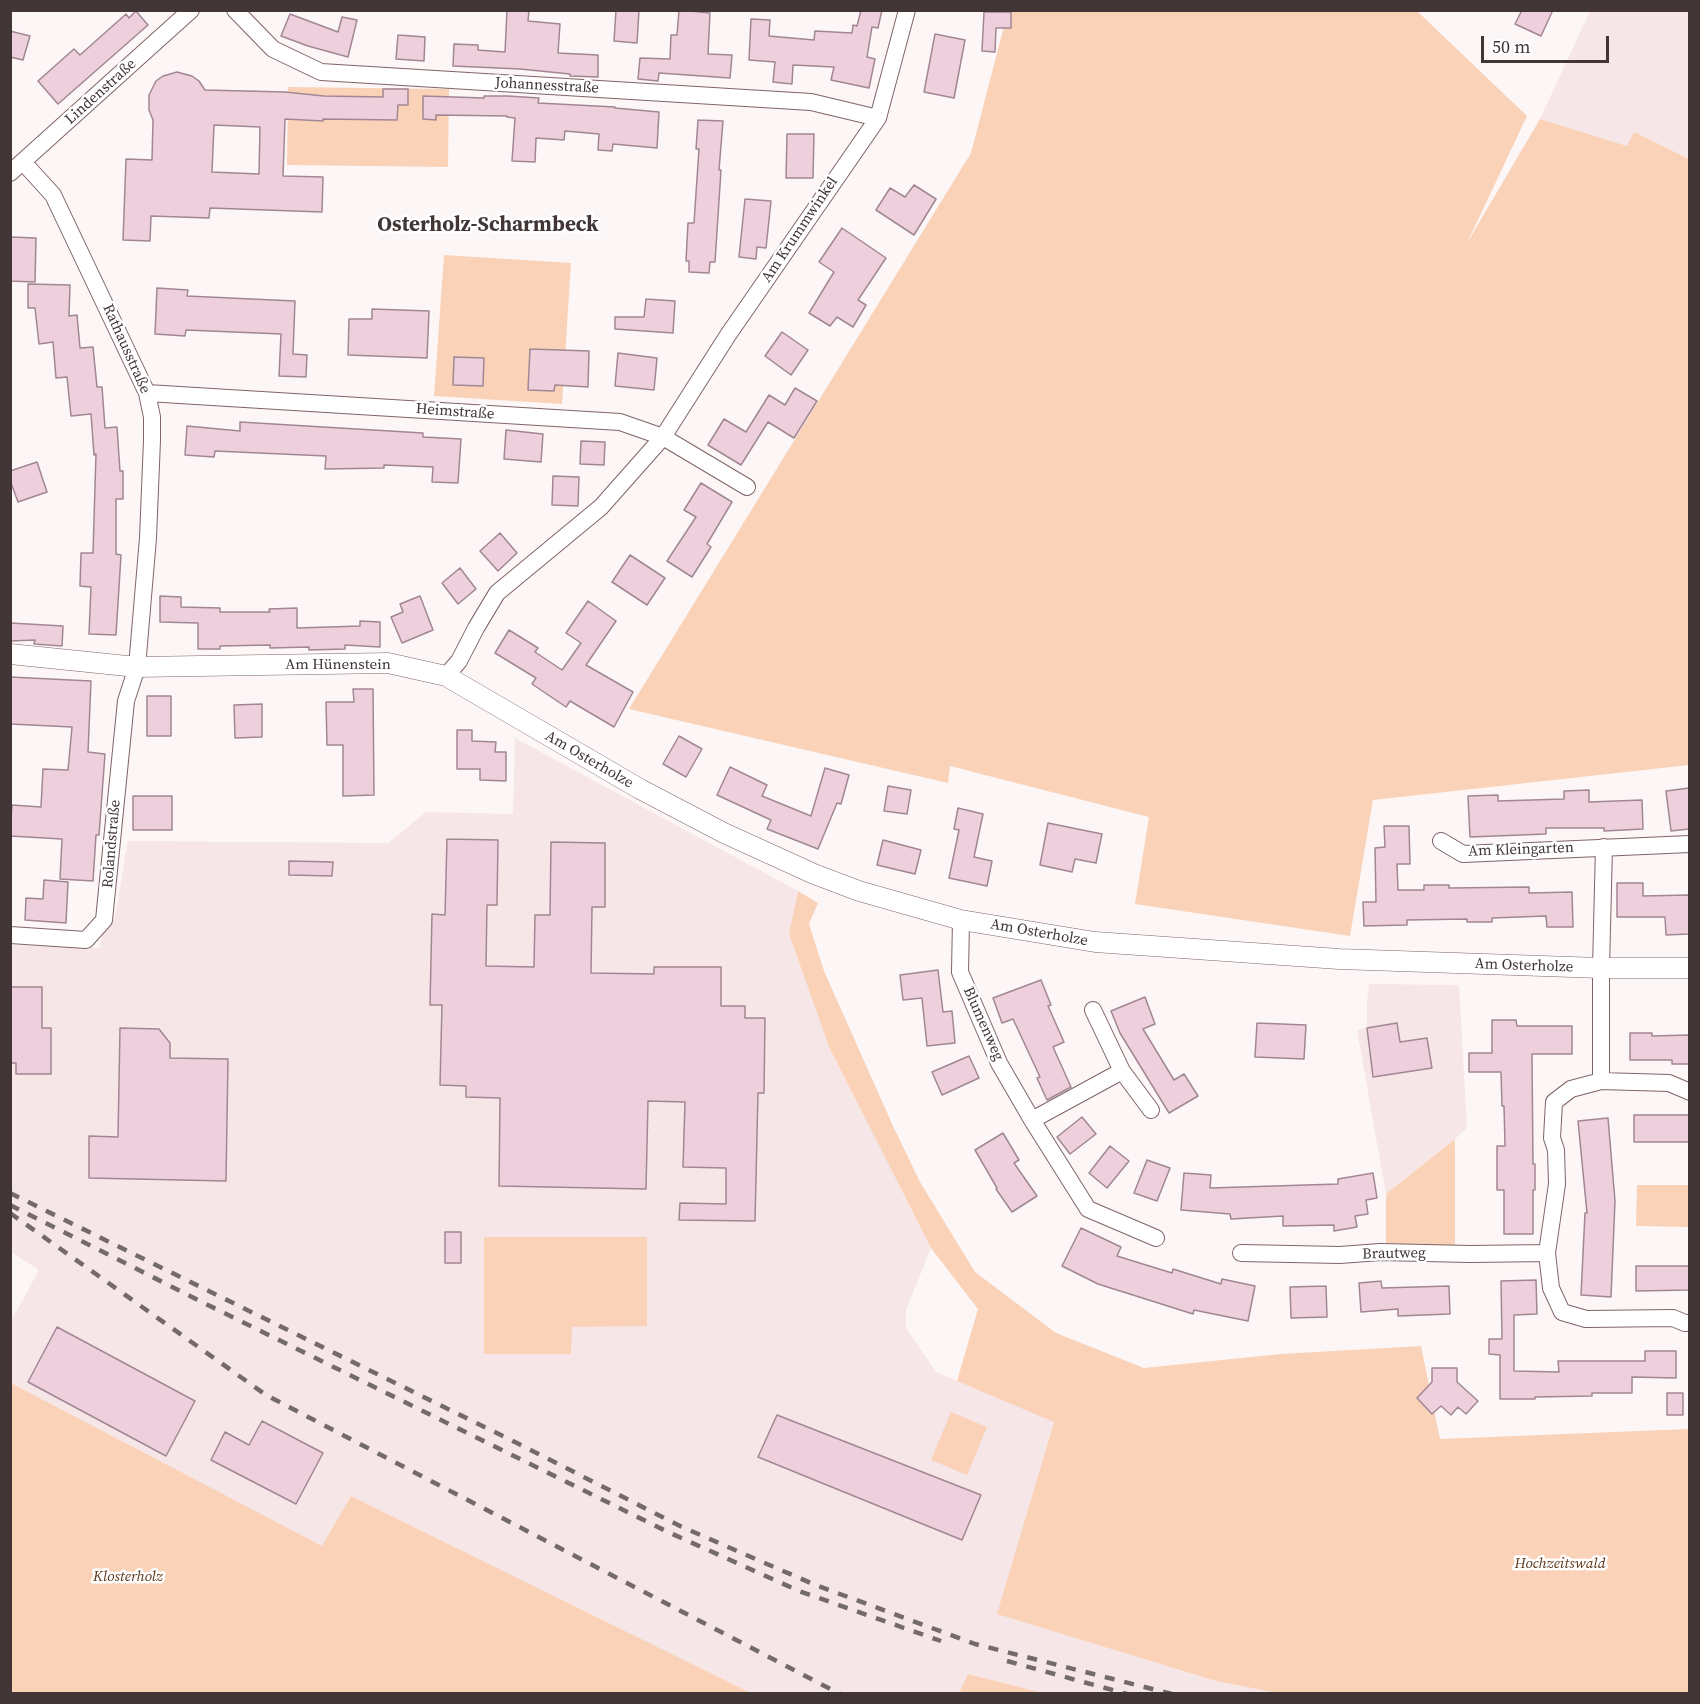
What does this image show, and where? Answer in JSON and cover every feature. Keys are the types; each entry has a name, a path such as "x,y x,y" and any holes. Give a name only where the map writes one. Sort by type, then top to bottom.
{"street":[{"name":"Lindenstraße","path":"17,167 191,10"},
{"name":"Johannesstraße","path":"235,10 273,49 321,72 811,102 878,118"},
{"name":"Am Krummwinkel","path":"663,437 729,335 878,118 907,10"},
{"name":"Rathausstraße","path":"17,167 53,195 147,393 152,417 152,440 148,538 137,667"},
{"name":"Heimstraße","path":"147,393 620,422 663,437 747,487"},
{"path":"446,676 459,661 497,593 601,507 663,437"},
{"name":"Am Hünenstein","path":"10,654 137,667 388,663 446,676"},
{"name":"Rolandstraße","path":"10,935 86,940 104,920 126,701 137,667"},
{"name":"Am Osterholze","path":"446,676 640,789 724,833 814,874 859,891 961,920 1107,943 1339,959 1601,968 1689,968"},
{"name":"Am Kleingarten","path":"1441,841 1463,854 1689,844"},
{"path":"1601,1081 1604,847"},
{"name":"Blumenweg","path":"961,920 960,972 999,1063 1032,1120 1088,1209 1156,1238"},
{"path":"1093,1010 1122,1071 1151,1110"},
{"path":"1032,1120 1122,1071"},
{"path":"1689,1092 1669,1083 1601,1081 1571,1089 1554,1102 1552,1138 1556,1150 1557,1184 1548,1253 1551,1288 1562,1312 1586,1319 1673,1318 1689,1323"},
{"name":"Brautweg","path":"1241,1253 1340,1255 1380,1252 1548,1253"}],"shaded area":[{"path":"1590,11 1689,11 1689,159 1634,133 1627,146 1540,119"},
{"path":"515,738 798,891 789,934 829,1047 931,1248 906,1310 906,1328 936,1372 1054,1421 998,1614 1216,1681 1277,1693 1044,1693 969,1674 959,1693 751,1693 351,1496 322,1547 11,1383 11,1321 39,1270 11,1252 11,945 100,948 102,935 115,917 128,841 388,843 426,812 513,814"},
{"path":"1369,984 1459,985 1467,1128 1386,1194 1357,1030 1367,1028"}],"green space":[{"path":"1008,11 1417,11 1527,116 1467,243 1540,119 1627,146 1634,132 1689,159 1689,765 1373,800 1350,936 1135,904 1149,817 950,766 948,783 629,709 971,153"},
{"path":"288,87 449,89 448,167 287,165"},
{"path":"444,255 571,263 562,404 434,396"},
{"name":"Hochzeitswald","path":"798,891 818,903 809,924 824,971 920,1182 975,1272 1056,1333 1144,1368 1281,1354 1421,1346 1440,1439 1689,1429 1689,1693 1277,1693 1216,1681 997,1614 1054,1422 957,1381 978,1309 931,1248 829,1047 789,934"},
{"path":"1455,1139 1455,1246 1386,1247 1386,1194"},
{"path":"1637,1185 1689,1185 1689,1227 1636,1226"},
{"path":"484,1237 647,1237 647,1326 572,1327 571,1354 484,1354"},
{"name":"Klosterholz","path":"11,1383 322,1546 351,1496 751,1693 11,1693"},
{"path":"951,1412 987,1427 967,1475 931,1460"},
{"path":"968,1674 1044,1693 959,1693"}],"building":[{"path":"507,10 529,10 528,21 560,24 558,53 598,55 598,77 570,76 570,74 520,69 453,66 454,44 478,45 478,50 505,52"},
{"path":"616,10 639,10 637,43 614,41"},
{"path":"679,10 710,13 708,54 732,55 730,78 659,73 658,81 638,79 640,58 670,59 671,35 677,35"},
{"path":"861,10 882,10 878,28 872,27 867,57 875,59 869,88 831,80 834,67 793,65 792,84 773,82 775,62 749,60 751,19 770,20 769,36 814,40 815,31 852,33 853,25 857,26"},
{"path":"1522,10 1553,10 1541,36 1515,24"},
{"path":"136,11 148,25 58,104 38,81 74,49 80,55 126,14 129,18"},
{"path":"984,12 1011,12 1011,28 996,28 995,52 982,51"},
{"path":"290,14 338,32 342,17 357,20 348,57 281,36"},
{"path":"10,31 30,36 23,60 10,57"},
{"path":"935,34 965,40 954,98 924,92"},
{"path":"398,35 425,37 424,61 396,59"},
{"path":"177,72 192,76 205,90 383,97 383,89 408,89 408,105 398,105 397,120 285,119 283,176 323,177 322,212 210,208 209,218 151,216 150,241 123,240 126,159 152,160 153,120 149,110 149,95 156,81 163,76","holes":["214,125 260,127 259,174 212,172"]},
{"path":"423,96 539,98 538,103 659,112 657,148 613,144 612,151 598,150 599,134 565,131 564,140 536,138 535,162 512,161 515,118 436,115 436,120 423,119"},
{"path":"698,120 723,121 715,262 710,262 709,273 689,272 689,261 686,261 688,223 694,223 699,149 696,149"},
{"path":"787,134 814,134 813,178 786,178"},
{"path":"914,185 936,199 914,235 876,210 890,188 905,197"},
{"path":"745,199 771,201 766,248 757,247 756,259 739,257"},
{"path":"842,228 886,258 858,300 866,305 853,327 837,317 830,326 809,313 834,272 819,262"},
{"path":"10,237 36,238 35,282 10,281"},
{"path":"28,284 70,285 69,316 77,315 80,348 93,347 97,387 102,387 105,428 117,427 120,471 123,471 123,499 116,499 116,554 121,555 116,635 89,634 91,587 80,586 81,553 93,553 96,454 94,455 91,414 71,416 67,377 56,378 53,342 39,344 35,308 28,308"},
{"path":"157,288 188,290 187,296 295,301 293,354 307,355 306,377 279,376 281,334 186,330 185,336 155,334"},
{"path":"646,299 675,301 673,333 615,329 615,317 644,317"},
{"path":"372,309 429,311 427,358 348,355 349,319 372,319"},
{"path":"782,332 808,350 791,375 765,356"},
{"path":"530,349 589,351 588,387 555,385 554,391 528,390"},
{"path":"618,353 657,358 654,390 615,386"},
{"path":"454,357 484,358 483,386 453,385"},
{"path":"795,388 817,401 794,438 768,422 741,465 708,445 724,419 746,432 769,395 785,405"},
{"path":"240,422 423,433 423,437 461,439 458,483 432,482 433,467 384,465 384,468 325,469 326,456 215,451 214,457 185,455 187,426 240,431"},
{"path":"506,430 543,434 541,462 504,459"},
{"path":"581,441 605,442 604,465 580,464"},
{"path":"37,462 47,492 18,502 10,480 10,471"},
{"path":"553,476 579,477 578,506 552,505"},
{"path":"701,483 732,502 707,544 711,547 692,577 667,561 696,517 684,510"},
{"path":"500,533 517,553 498,571 480,551"},
{"path":"630,555 665,578 647,605 612,582"},
{"path":"460,568 476,589 458,604 442,583"},
{"path":"160,596 181,597 181,607 220,608 220,612 270,612 269,609 297,608 297,628 360,626 360,621 380,622 380,647 345,645 345,649 309,650 309,647 270,648 270,645 198,649 198,623 160,622"},
{"path":"420,596 433,630 402,643 391,617 403,612 400,604"},
{"path":"588,601 616,621 586,665 633,692 614,727 570,701 566,707 532,684 536,678 495,653 509,630 538,648 535,652 562,670 581,643 566,633"},
{"path":"10,623 63,626 62,646 34,644 35,640 10,641"},
{"path":"10,677 91,681 88,752 105,754 93,881 60,879 62,839 10,836 12,805 41,807 43,769 68,770 72,727 10,724"},
{"path":"353,689 373,689 374,795 343,796 343,745 327,745 326,702 354,702"},
{"path":"147,696 171,696 171,736 147,736"},
{"path":"262,704 262,737 235,738 234,705"},
{"path":"457,730 472,730 472,741 496,742 495,752 506,752 506,781 480,780 480,769 457,769"},
{"path":"679,736 702,749 686,777 663,764"},
{"path":"730,767 767,785 762,796 811,816 825,768 849,775 841,804 837,803 818,849 767,829 771,820 717,795"},
{"path":"888,786 911,790 907,814 884,811"},
{"path":"1689,788 1689,829 1671,831 1666,791"},
{"path":"1589,790 1589,802 1642,800 1643,829 1604,831 1604,828 1546,828 1546,834 1470,837 1468,796 1498,795 1498,801 1564,799 1564,791"},
{"path":"133,796 172,796 172,830 133,830"},
{"path":"958,808 983,814 974,857 992,861 987,886 949,878 959,830 954,829"},
{"path":"1048,823 1102,834 1096,863 1075,859 1072,872 1040,865"},
{"path":"1384,826 1409,826 1410,864 1397,864 1398,890 1424,890 1424,885 1449,885 1449,888 1529,887 1529,893 1572,892 1573,927 1547,927 1546,916 1492,918 1492,922 1467,922 1467,919 1407,920 1407,925 1364,926 1363,902 1376,902 1375,848 1385,847"},
{"path":"447,839 498,840 497,905 487,905 486,966 534,967 535,915 550,915 551,842 605,843 605,907 592,907 591,973 654,974 654,967 721,967 721,1006 745,1006 745,1018 765,1018 764,1093 758,1093 755,1221 679,1220 680,1203 726,1204 726,1168 683,1167 685,1102 648,1101 646,1189 499,1186 500,1098 466,1097 466,1086 440,1085 442,1005 430,1005 432,914 445,915"},
{"path":"883,840 921,850 915,874 877,865"},
{"path":"289,861 333,862 332,876 289,875"},
{"path":"44,880 68,882 66,923 25,920 26,898 43,899"},
{"path":"1617,883 1643,883 1643,896 1689,895 1689,934 1666,935 1665,917 1617,917"},
{"path":"938,970 943,1012 952,1011 955,1043 927,1046 922,998 903,1000 900,975"},
{"path":"1041,980 1051,1005 1048,1006 1064,1042 1053,1047 1071,1087 1047,1100 1037,1078 1040,1077 1013,1019 1002,1023 993,998"},
{"path":"10,987 42,987 42,1028 51,1028 51,1074 16,1074 16,1063 10,1063"},
{"path":"1145,997 1155,1024 1143,1029 1174,1080 1184,1074 1198,1096 1169,1113 1120,1033 1111,1011"},
{"path":"1492,1020 1516,1020 1517,1026 1572,1026 1572,1054 1532,1054 1533,1164 1535,1164 1533,1234 1504,1234 1504,1190 1497,1190 1497,1146 1505,1146 1501,1072 1469,1072 1469,1053 1492,1053"},
{"path":"1257,1023 1306,1025 1304,1059 1255,1057"},
{"path":"1397,1023 1400,1042 1427,1038 1432,1068 1373,1077 1367,1028"},
{"path":"120,1028 159,1029 170,1043 170,1058 228,1059 226,1181 89,1178 89,1136 118,1137"},
{"path":"1630,1033 1652,1033 1652,1036 1689,1035 1689,1064 1672,1064 1672,1060 1630,1060"},
{"path":"969,1056 979,1078 942,1095 932,1072"},
{"path":"1634,1115 1689,1115 1689,1142 1634,1142"},
{"path":"1082,1117 1096,1134 1070,1154 1057,1137"},
{"path":"1608,1118 1615,1201 1611,1297 1581,1295 1585,1213 1587,1213 1578,1121"},
{"path":"1003,1133 1019,1160 1014,1163 1037,1196 1012,1212 996,1189 975,1150"},
{"path":"1110,1146 1129,1161 1107,1188 1089,1173"},
{"path":"1147,1160 1170,1168 1157,1201 1134,1193"},
{"path":"1184,1173 1211,1175 1210,1188 1338,1184 1338,1179 1373,1173 1377,1198 1366,1200 1368,1214 1355,1216 1357,1227 1334,1231 1334,1225 1283,1226 1283,1216 1231,1219 1230,1214 1181,1210"},
{"path":"1081,1228 1121,1247 1117,1256 1172,1273 1173,1269 1221,1284 1222,1279 1255,1286 1248,1321 1194,1310 1193,1314 1098,1284 1062,1266"},
{"path":"445,1232 461,1232 461,1263 445,1263"},
{"path":"1636,1266 1689,1266 1689,1290 1636,1291"},
{"path":"1536,1280 1537,1314 1514,1315 1514,1371 1559,1372 1558,1361 1645,1361 1645,1351 1676,1351 1676,1378 1632,1377 1632,1393 1592,1393 1592,1396 1500,1399 1500,1355 1489,1354 1489,1339 1502,1339 1501,1281"},
{"path":"1381,1281 1382,1288 1449,1286 1450,1314 1398,1316 1398,1309 1361,1312 1359,1283"},
{"path":"1326,1286 1327,1317 1291,1318 1290,1287"},
{"path":"57,1327 195,1401 166,1456 28,1382"},
{"path":"1432,1368 1457,1368 1457,1382 1478,1401 1466,1414 1458,1407 1451,1415 1441,1406 1432,1414 1417,1398 1432,1382"},
{"path":"1667,1393 1683,1393 1683,1415 1667,1415"},
{"path":"777,1415 981,1495 962,1540 758,1457"},
{"path":"262,1421 323,1453 296,1504 211,1460 225,1432 249,1445"}],"railway":[{"path":"10,1193 680,1526 813,1584 975,1644 1172,1694"},
{"path":"10,1205 668,1532 799,1591 941,1641"},
{"path":"10,1213 266,1395 840,1694"},
{"path":"1007,1661 1127,1694"}],"district":[{"name":"Osterholz-Scharmbeck","path":"488,226"}]}
